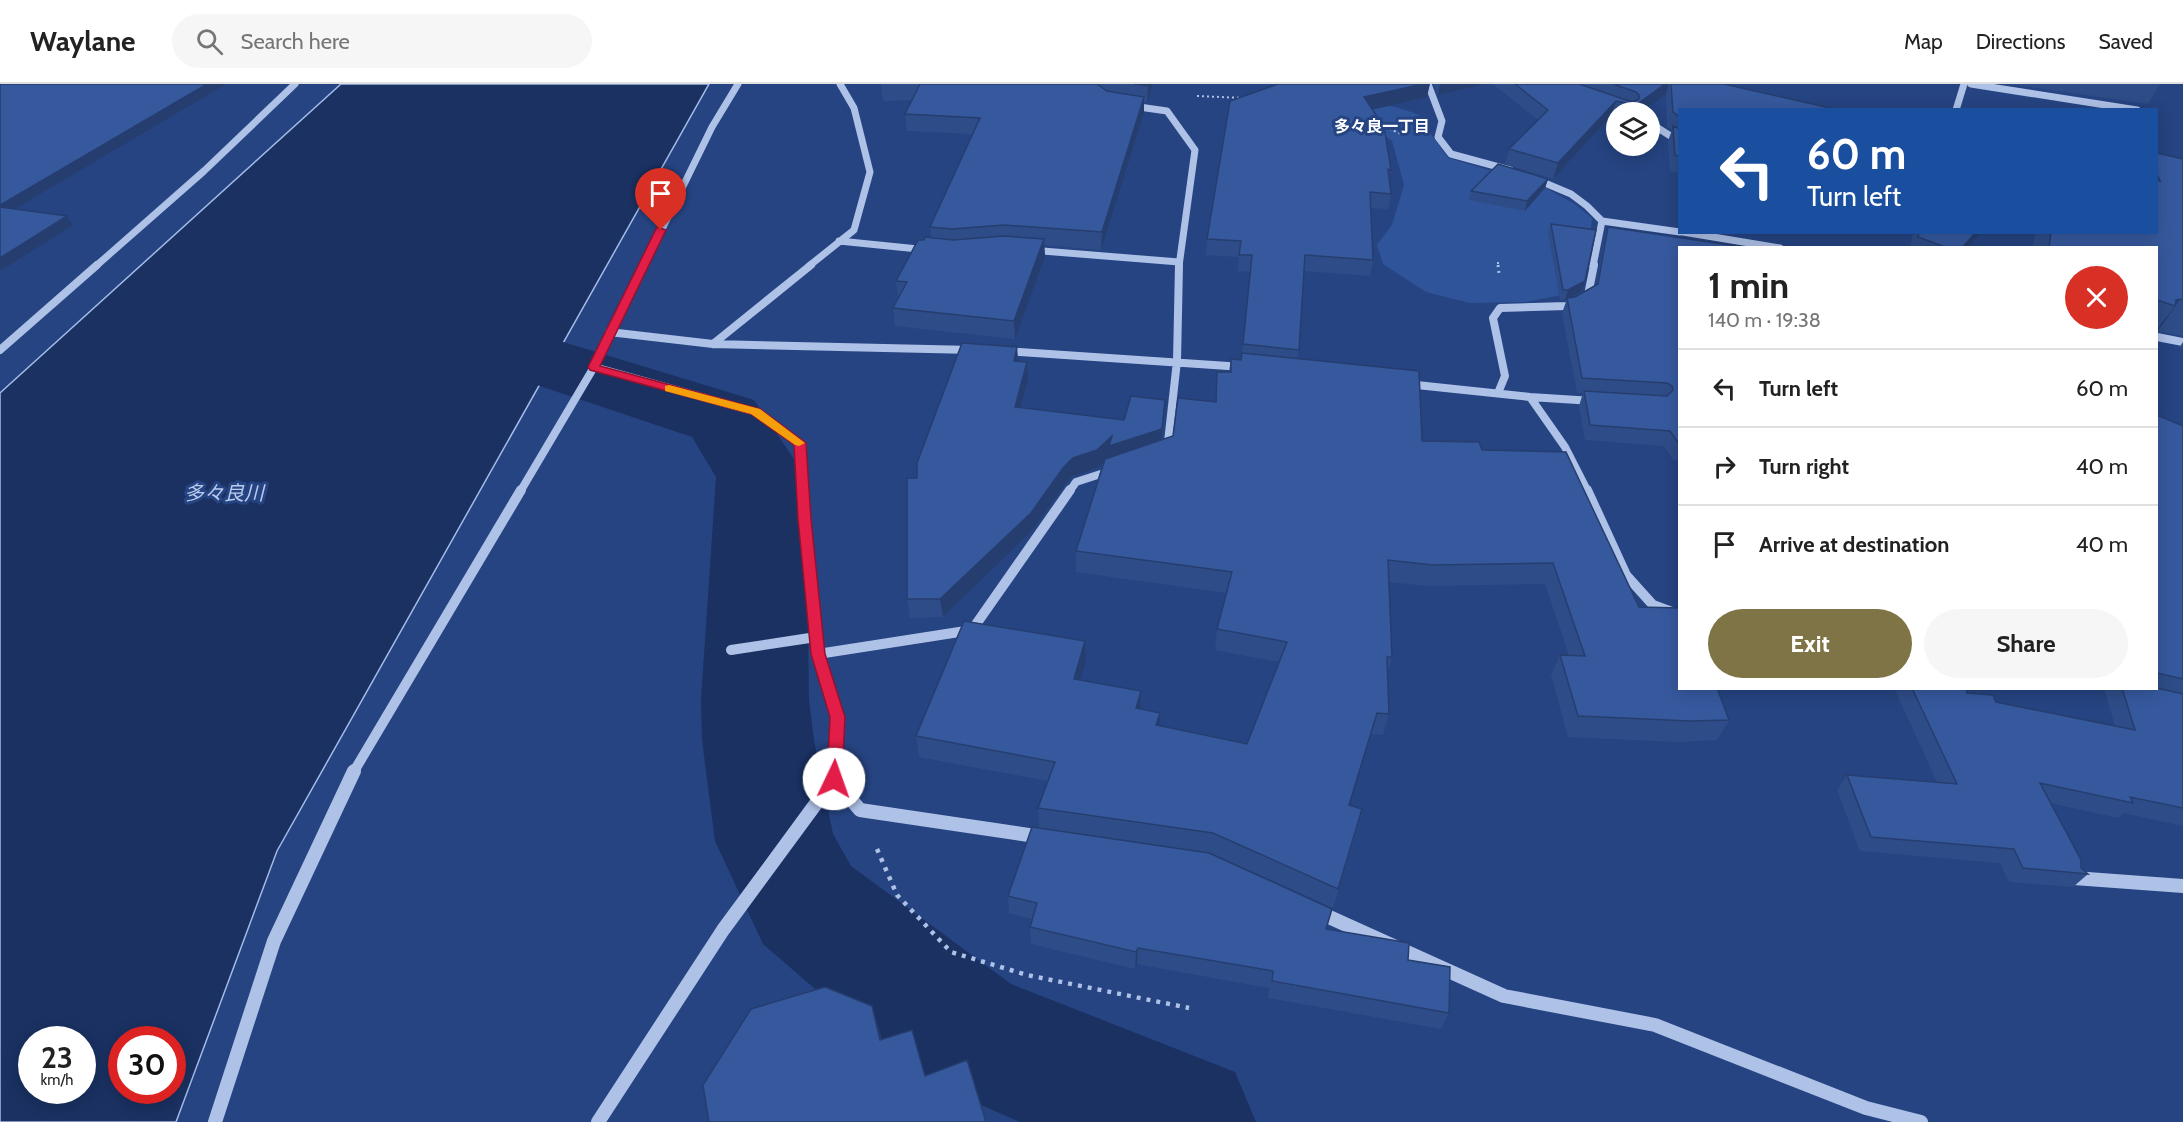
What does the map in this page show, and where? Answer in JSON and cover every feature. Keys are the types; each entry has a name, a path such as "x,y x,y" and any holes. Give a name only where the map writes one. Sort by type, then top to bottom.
{"street":[{"path":"0,350 204,171 295,84"},
{"path":"215,1122 274,941 356,767 594,367 609,332 712,127 738,84"},
{"path":"713,344 854,230 870,172 854,108 840,84"},
{"path":"1428,84 1442,122 1438,137 1451,154 1515,172"},
{"path":"1957,108 1964,84"},
{"path":"1971,84 2125,108"},
{"path":"1120,104 1167,111 1195,150 1179,262 1177,361 1167,452 1156,455"},
{"path":"1660,129 1678,141"},
{"path":"1525,175 1557,186 1587,203 1602,221 1678,232"},
{"path":"1498,393 1505,376 1493,318 1500,308 1568,306 1588,295 1602,221"},
{"path":"1693,234 1768,246"},
{"path":"839,241 942,251"},
{"path":"1016,249 1179,262"},
{"path":"609,332 713,344 982,351"},
{"path":"2158,337 2183,342"},
{"path":"994,351 1177,361 1248,368"},
{"path":"594,367 756,412 800,443 818,654 837,717 834,779 723,930 608,1116 598,1122"},
{"path":"1391,382 1530,397 1602,401"},
{"path":"1530,397 1566,447 1626,575 1653,605 1678,614"},
{"path":"818,654 972,630 1076,482 1122,467"},
{"path":"731,650 816,637"},
{"path":"834,779 860,810 1058,840"},
{"path":"2074,878 2183,886"},
{"path":"1307,907 1504,996 1655,1025 1866,1108 1922,1122"}],"path":[{"path":"1160,110 1169,100 1199,96 1245,98"},
{"path":"1373,122 1402,135 1438,137"},
{"path":"860,810 897,895 951,952 1027,975 1189,1008"}],"shaded area":[{"path":"1338,100 1385,105 1430,120 1430,133 1448,158 1540,185 1573,203 1592,218 1587,256 1576,289 1557,296 1526,302 1470,303 1426,292 1383,264 1377,245 1392,225 1404,185 1392,141"}],"water":[{"name":"多々良川","path":"341,84 709,84 277,851 186,1095 186,1026 108,1026 108,1104 183,1104 176,1122 0,1122 0,393"}],"building":[{"path":"0,84 207,84 0,205"},
{"path":"920,84 1097,84 1107,91 1144,97 1102,232 1004,225 952,229 930,227 980,118 905,114"},
{"path":"1278,84 1423,84 1364,97 1384,127 1391,170 1388,169 1391,194 1370,192 1373,260 1305,255 1299,350 1243,344 1252,255 1239,255 1241,241 1207,239 1230,101"},
{"path":"1515,84 1579,84 1632,102 1606,102 1606,112 1558,163 1509,149 1548,110"},
{"path":"1613,84 1665,84 1640,102 1632,102 1639,99 1636,92"},
{"path":"1671,84 1724,84 1830,108 1678,108 1678,116 1673,112"},
{"path":"1673,126 1678,128 1678,156 1675,155"},
{"path":"2158,153 2183,159 2183,299 2176,300 2175,306 2158,300 2158,246 2049,246 2051,234 2158,234 2158,180 2160,181"},
{"path":"1498,164 1548,179 1527,201 1471,191"},
{"path":"0,207 67,216 0,258"},
{"path":"1551,224 1596,230 1585,281 1568,290 1563,290"},
{"path":"1608,227 1736,246 1678,246 1678,442 1670,431 1590,425 1584,391 1667,396 1673,390 1672,386 1667,383 1582,378 1567,298 1575,297 1598,284"},
{"path":"1919,234 1974,234 1964,246 1943,246 1918,237"},
{"path":"1004,236 1044,239 1014,321 893,308 907,282 896,281 918,240 924,240 925,237 953,240"},
{"path":"962,343 1017,347 1014,361 1027,362 1015,407 1124,420 1131,396 1165,400 1162,429 1109,446 1112,436 1097,450 1073,458 1063,468 1031,513 940,599 907,599 907,478 917,478 917,463"},
{"path":"1242,353 1419,371 1422,441 1479,442 1482,450 1566,452 1639,607 1678,608 1678,690 1718,690 1729,720 1690,721 1578,716 1560,655 1585,656 1553,563 1433,565 1388,560 1392,657 1387,657 1389,714 1377,713 1349,805 1362,809 1338,889 1213,833 1038,808 1055,762 916,736 964,621 1085,641 1074,679 1141,691 1136,708 1160,713 1156,725 1247,744 1287,642 1217,629 1232,572 1076,551 1105,459 1173,436 1178,398 1216,402 1217,372 1231,372 1231,359 1241,360"},
{"path":"2158,415 2183,426 2183,679 2158,673"},
{"path":"2158,688 2183,694 2183,808 2130,797 2133,803 2040,783 2081,860 2081,868 2088,874 2023,868 2014,849 1871,837 1847,775 1957,784 1913,690 1966,690 1967,693 1993,695 1996,702 2135,730 2123,690"},
{"path":"1032,827 1209,853 1332,909 1326,929 1409,943 1408,960 1450,967 1449,1013 1272,981 1273,971 1138,948 1136,952 1030,927 1037,903 1008,896"},
{"path":"825,987 872,1006 880,1040 912,1030 925,1076 967,1060 986,1122 709,1122 703,1085 751,1009"}],"waterway":[{"path":"415,343 537,358 724,419 761,477 755,700 758,740 775,841 807,905 965,1031 1185,1122"}],"slow traffic":[{"path":"669,388 756,412 799,443"}],"district":[{"name":"多々良一丁目","path":"1382,126"}],"route":[{"path":"661,230 609,332 594,367 756,412 800,443 818,654 837,717 834,779"}]}
